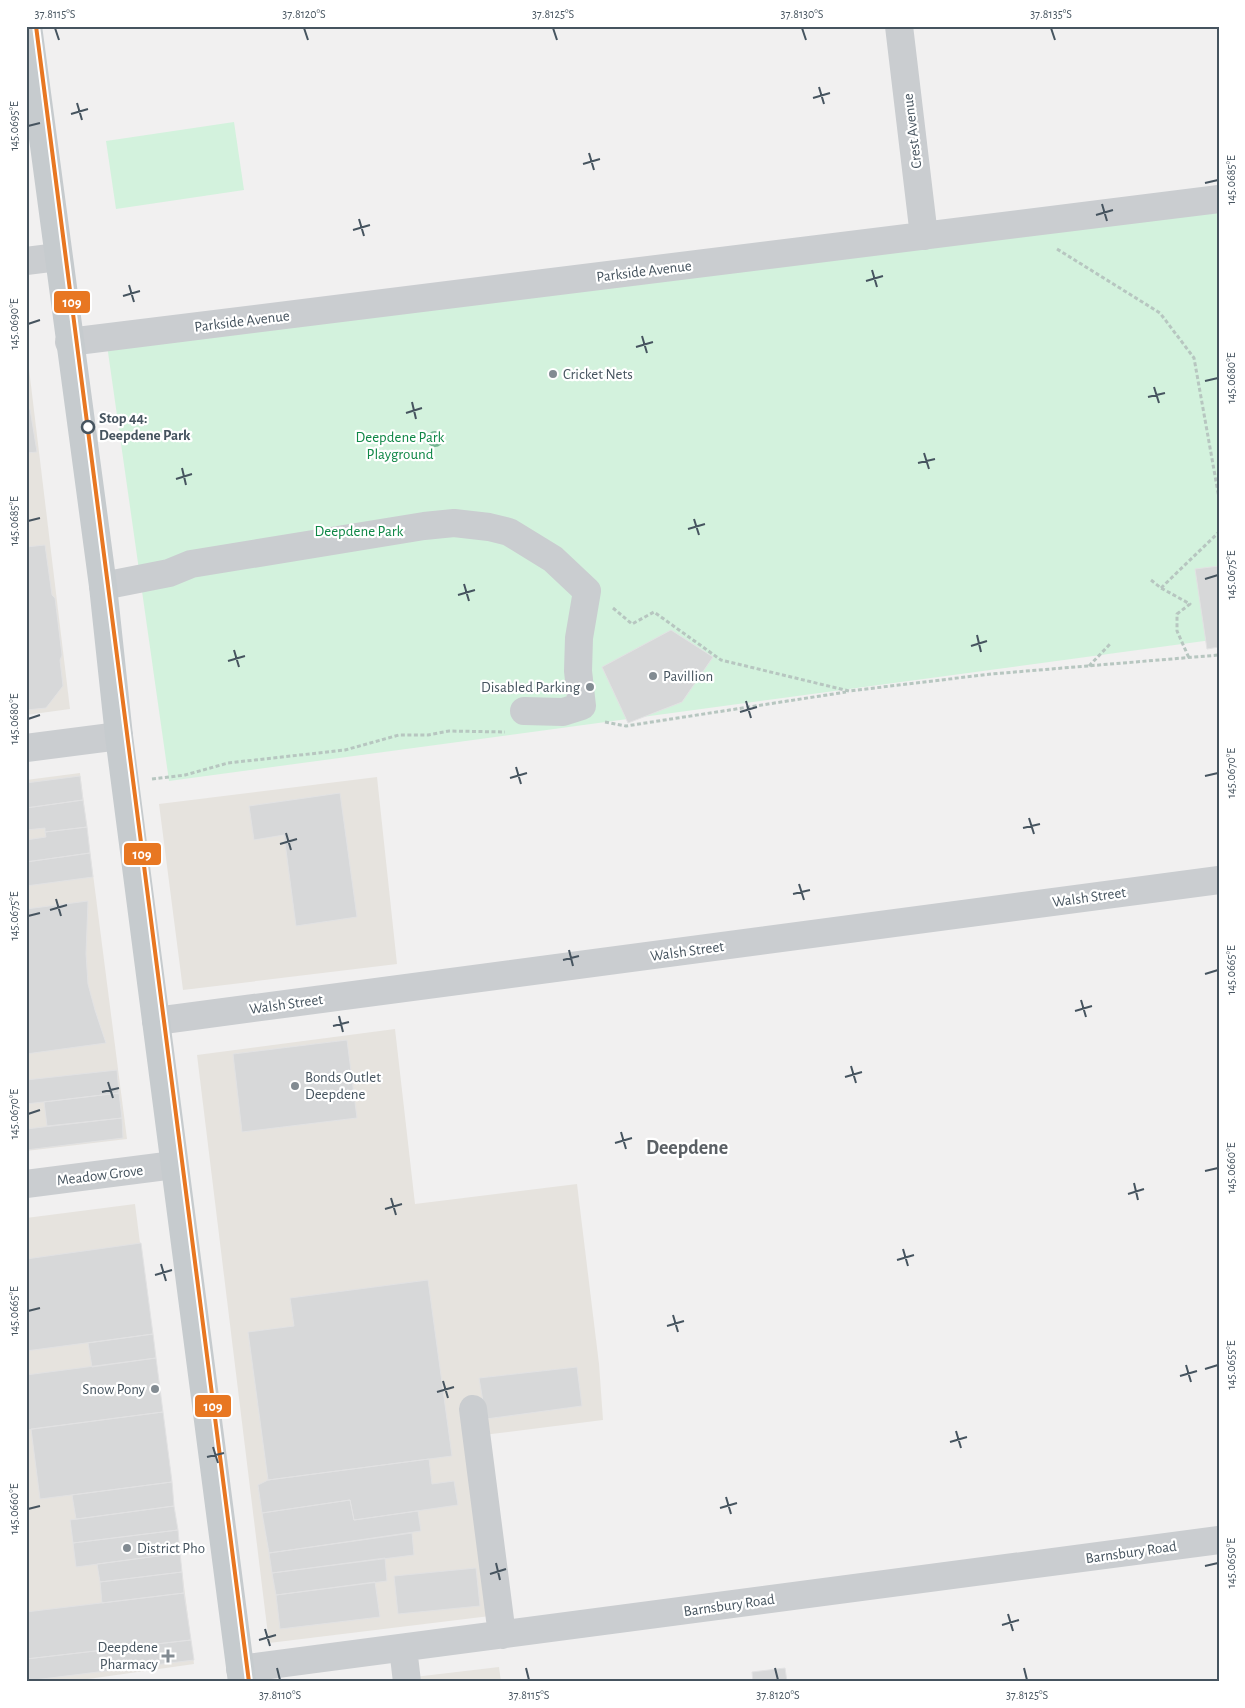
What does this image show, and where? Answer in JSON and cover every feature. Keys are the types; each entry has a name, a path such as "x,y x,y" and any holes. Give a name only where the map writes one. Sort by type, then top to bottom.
{"main road":[{"path":"28,26 103,586 119,736 241,1675"}],"street":[{"name":"Crest Avenue","path":"900,26 924,236"},
{"name":"Parkside Avenue","path":"69,342 1219,199"},
{"path":"26,261 58,257"},
{"path":"103,586 169,574 191,564 424,526 454,523 489,527 509,532 553,559 588,591 579,638 578,671 582,706 563,712 524,711"},
{"path":"26,748 119,736"},
{"name":"Walsh Street","path":"156,1021 1219,880"},
{"name":"Meadow Grove","path":"26,1184 174,1165"},
{"path":"473,1409 502,1635"},
{"name":"Barnsbury Road","path":"241,1675 403,1648 1219,1540"},
{"path":"403,1648 407,1682"}],"path":[{"path":"1050,244 1160,313 1194,358 1219,498"},
{"path":"1161,588 1219,532"},
{"path":"1150,580 1190,604 1177,614 1177,631 1189,658"},
{"path":"642,618 654,612 721,660 849,691"},
{"path":"1089,666 1111,643"},
{"path":"563,712 626,726 849,691 991,674 1219,655"},
{"path":"125,782 185,775 228,763 346,750 399,735 428,735 449,731 504,733 512,727 524,711"}],"shaded area":[{"path":"26,344 70,709 26,715"},
{"path":"80,773 127,1139 26,1151 26,780"},
{"path":"377,777 397,964 183,990 159,804"},
{"path":"395,1029 415,1204 577,1184 599,1364 603,1420 467,1437 490,1616 269,1643 197,1055"},
{"path":"135,1204 194,1664 67,1682 26,1682 26,1218"},
{"path":"499,1667 501,1682 372,1682"}],"green space":[{"path":"234,122 244,190 116,209 106,141"},
{"name":"Deepdene Park","path":"1219,199 1219,639 169,781 106,338"}],"building":[{"path":"30,409 37,452 26,453 26,410"},
{"path":"45,545 52,595 55,598 62,655 60,660 63,686 46,708 26,710 26,547"},
{"path":"1219,566 1219,647 1207,649 1195,569"},
{"name":"Pavillion","path":"671,630 713,657 682,702 628,723 602,667"},
{"path":"80,776 83,800 26,808 26,783"},
{"path":"340,793 357,917 296,926 284,835 254,840 249,806"},
{"path":"83,800 87,827 45,832 45,828 26,830 26,808"},
{"path":"87,827 90,853 26,862 26,840 46,837 45,832"},
{"path":"90,853 93,877 26,886 26,862"},
{"path":"88,901 86,954 88,984 106,1043 26,1054 26,909"},
{"name":"Bonds Outlet Deepdene","path":"347,1040 357,1118 242,1132 233,1054"},
{"path":"117,1070 119,1093 26,1104 26,1080"},
{"path":"119,1093 122,1118 47,1126 44,1102"},
{"path":"122,1118 123,1138 26,1150 26,1129"},
{"path":"141,1243 153,1334 26,1351 26,1259"},
{"path":"428,1280 452,1456 268,1480 248,1332 294,1326 290,1298"},
{"path":"153,1334 156,1358 92,1367 88,1343"},
{"path":"156,1358 163,1412 26,1430 26,1375"},
{"path":"577,1367 582,1406 486,1419 479,1378"},
{"path":"163,1412 172,1482 40,1499 31,1429"},
{"path":"429,1459 432,1484 454,1481 458,1505 354,1520 350,1500 262,1513 258,1485 268,1480"},
{"path":"172,1482 174,1506 76,1519 72,1495"},
{"path":"350,1500 354,1520 418,1511 421,1531 269,1553 262,1513"},
{"path":"174,1506 178,1530 73,1543 70,1520"},
{"name":"District Pho","path":"178,1530 180,1553 76,1567 73,1543"},
{"path":"412,1533 414,1555 272,1573 269,1553"},
{"path":"180,1553 182,1572 100,1582 97,1564"},
{"path":"385,1558 387,1581 276,1595 272,1573"},
{"path":"476,1568 480,1606 398,1614 394,1576"},
{"path":"182,1572 184,1593 102,1603 100,1582"},
{"path":"375,1582 380,1617 280,1629 276,1595"},
{"path":"184,1593 191,1640 26,1659 26,1612"},
{"path":"191,1640 194,1660 26,1681 26,1659"},
{"path":"785,1668 787,1682 753,1682 752,1672"}],"transit line":[{"name":"109","path":"36,26 249,1682"}],"place":[{"name":"Cricket Nets","path":"553,374"},
{"name":"Stop 44: Deepdene Park","path":"88,427"},
{"name":"Pavillion","path":"653,676"},
{"name":"Disabled Parking","path":"590,687"},
{"name":"Bonds Outlet Deepdene","path":"295,1086"},
{"name":"Snow Pony","path":"155,1389"},
{"name":"District Pho","path":"127,1548"},
{"name":"Deepdene Pharmacy","path":"168,1656"}],"district":[{"name":"Deepdene","path":"687,1147"}],"park label":[{"name":"Deepdene Park Playground","path":"400,446"}]}
